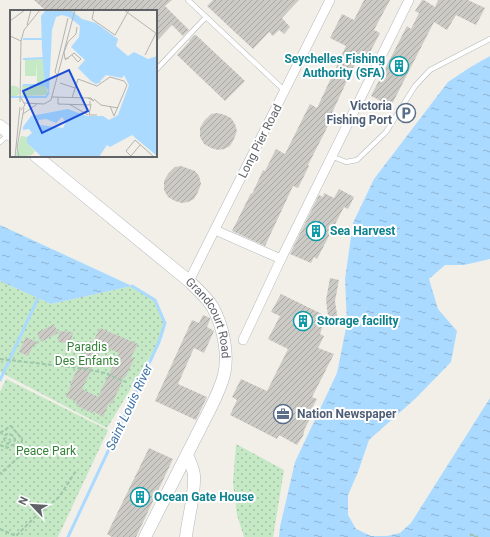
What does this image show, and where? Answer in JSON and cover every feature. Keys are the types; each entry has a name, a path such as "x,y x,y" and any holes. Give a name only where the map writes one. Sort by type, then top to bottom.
{"street":[{"name":"Long Pier Road","path":"189,281 330,0"},
{"path":"243,340 331,156 409,0"},
{"name":"Grandcourt Road","path":"37,157 189,281 211,305 220,323 223,335 225,364 224,375 219,390 212,407 145,537"},
{"path":"215,230 281,259"},
{"path":"186,537 194,476 187,455"}],"lane":[{"path":"188,0 285,91"},
{"path":"157,69 206,17"},
{"path":"331,156 346,162 357,160 386,132 415,86 430,70 490,38"}],"path":[{"path":"0,359 86,369 105,373 126,382"},
{"path":"0,433 12,426 22,439 20,456 0,474"},
{"path":"0,445 7,448 14,444 15,439 12,435 6,434 4,438 5,442 8,444 10,440 9,438"},
{"path":"0,529 16,536 36,516 59,497 76,471"},
{"path":"470,534 478,537"}],"green space":[{"name":"Paradis Des Enfants","path":"0,281 51,304 132,286 155,300 165,323 159,342 107,428 0,372"},
{"name":"Peace Park","path":"6,379 108,430 58,537 0,537 0,392"},
{"path":"236,444 284,470 273,537 244,537 237,515 233,483"}],"water":[{"path":"490,56 490,259 464,265 445,265 429,279 438,309 457,331 451,362 416,398 369,440 348,495 348,515 356,529 371,536 387,536 400,533 411,523 490,398 490,537 279,537 295,462 337,373 347,323 345,279 353,223 374,179 448,82"},
{"path":"0,225 132,286 51,304 0,281"}],"building":[{"path":"34,0 172,0 165,6 189,30 183,36 172,25 157,41 157,10 45,10"},
{"path":"213,0 299,0 282,18 290,27 284,34 279,30 273,36 269,32 253,49 207,6"},
{"path":"364,0 390,0 374,30 380,33 368,56 360,53 331,115 333,116 308,165 309,166 298,188 293,186 265,246 232,231 263,170 265,171 276,149 285,154 310,104 317,108 346,46 330,38 342,14 354,20"},
{"path":"422,0 435,7 438,0 468,0 485,8 476,25 456,15 447,30 434,22 391,106 371,96 407,26 411,29 419,13 415,11"},
{"path":"194,35 196,35 245,81 225,101 177,55"},
{"path":"217,113 231,118 237,131 230,146 218,150 204,144 200,137 200,128 204,121 211,114"},
{"path":"181,166 195,171 199,176 201,184 194,199 182,203 168,197 164,190 164,181 168,174 175,167"},
{"name":"Sea Harvest","path":"339,189 354,197 348,209 344,207 317,259 314,257 311,263 290,254 319,195 323,197 324,193 334,198"},
{"path":"330,278 339,280 335,301 338,321 324,322 320,334 324,336 318,348 334,354 312,397 317,399 307,417 310,419 303,436 297,445 279,435 277,439 230,415 237,400 232,397 241,379 267,391 288,349 268,339 280,316 271,312 281,294 328,317 326,300"},
{"path":"203,315 210,318 207,327 214,331 204,353 194,348 178,384 207,397 196,420 155,401 192,320 199,323"},
{"path":"54,324 58,333 41,342 37,333"},
{"path":"100,328 138,344 131,357 134,359 125,378 124,377 112,404 109,403 103,417 93,411 92,413 76,405 77,402 66,397 90,341 93,342","holes":["103,346 119,353 98,397 82,389"]},
{"path":"59,331 73,332 71,343 58,342"},
{"path":"26,337 39,343 33,346 28,356 19,352"},
{"name":"Ocean Gate House","path":"149,448 173,459 136,537 112,537 107,534"}],"waterway":[{"name":"Saint Louis River","path":"68,537 159,342 165,323 155,300 132,286"},
{"path":"0,380 38,298"}],"place":[{"name":"Seychelles Fishing Authority (SFA)","path":"399,66"},
{"name":"Victoria Fishing Port","path":"406,113"},
{"name":"Sea Harvest","path":"316,231"},
{"name":"Storage facility","path":"303,321"},
{"name":"Nation Newspaper","path":"283,414"},
{"name":"Ocean Gate House","path":"140,497"}]}
